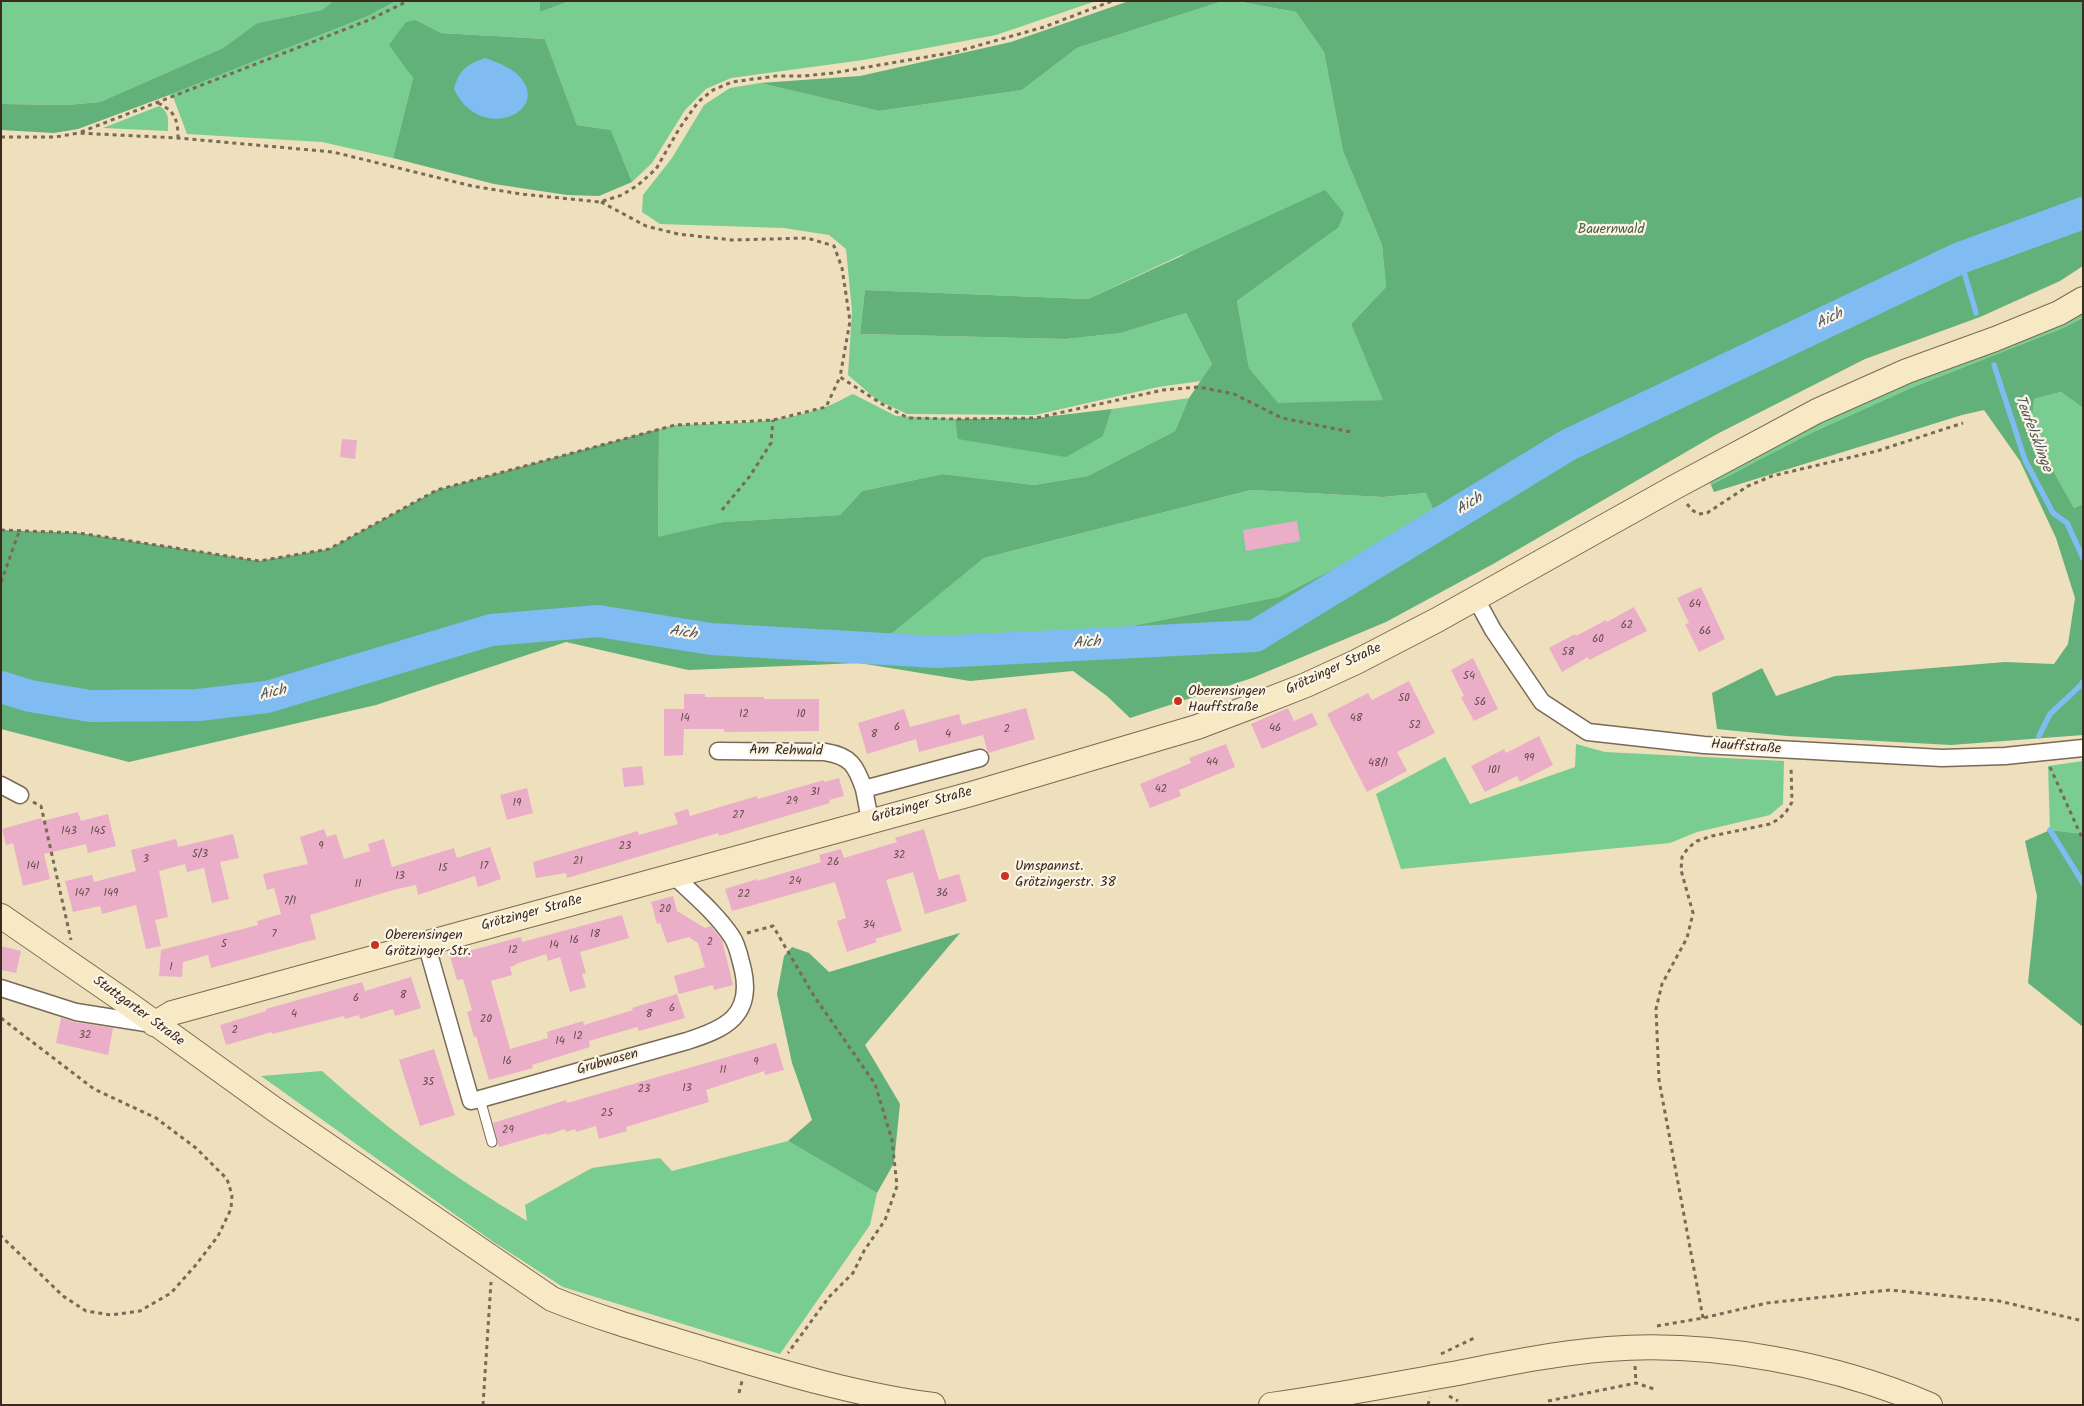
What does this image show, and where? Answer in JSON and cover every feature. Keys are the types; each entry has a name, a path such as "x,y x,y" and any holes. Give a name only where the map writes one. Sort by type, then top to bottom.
{"main road":[{"name":"Grötzinger Straße","path":"154,1024 172,1013 870,820 971,794 1197,727 1306,685 1356,662 1476,599 1665,492 1817,411 1907,371 1994,340 2059,312 2083,299"},
{"name":"Stuttgarter Straße","path":"1,916 274,1108 552,1299 592,1315 776,1371 900,1400 933,1405"},
{"path":"1271,1405 1518,1361 1607,1349 1635,1348 1738,1354 1807,1365 1858,1378 1930,1405"}],"street":[{"name":"Hauffstraße","path":"1476,599 1493,630 1542,702 1588,732 1704,745 1942,758 2005,756 2083,748"},
{"name":"Am Rehwald","path":"718,751 825,752 840,754 850,761 858,773 864,789 870,820"},
{"path":"864,789 980,758"},
{"path":"1,785 20,795"},
{"name":"Grubwasen","path":"480,1099 715,1032 728,1023 745,999 746,983 740,957 732,938 719,921 673,875"},
{"path":"426,943 471,1101 480,1099"},
{"path":"1,988 76,1012 154,1024"}],"lane":[{"path":"480,1099 492,1142"}],"path":[{"path":"78,134 369,20 408,1"},
{"path":"600,202 622,195 656,170 679,129 698,102 713,90 732,82 776,76 833,73 955,52 1044,27 1112,1"},
{"path":"158,103 169,108 173,114 178,126 178,138"},
{"path":"1,137 56,137 78,134 178,138 333,152 472,186 521,194 600,202 646,226 678,234 732,240 807,238 834,246 842,268 850,321 840,377 826,407 773,420 675,425 437,490 329,549 259,562 80,533 1,530"},
{"path":"840,377 908,418 1036,418 1164,390 1199,387 1234,394 1282,418 1352,432"},
{"path":"722,510 750,476 771,443 773,420"},
{"path":"1665,492 1698,514 1707,513 1748,486 1772,476 1877,451 1963,423"},
{"path":"1,582 19,532"},
{"path":"1704,1318 1659,1080 1656,1009 1662,984 1687,938 1693,913 1681,870 1682,857 1688,848 1697,841 1770,824 1779,819 1792,802 1791,750"},
{"path":"2043,752 2083,840"},
{"path":"20,795 41,806 73,946 70,963"},
{"path":"732,938 773,926 814,996 875,1084 892,1140 897,1186 885,1220 852,1273 817,1312 776,1371"},
{"path":"1,1018 94,1089 156,1118 196,1148 227,1179 232,1195 231,1209 218,1236 195,1266 171,1293 140,1311 111,1315 86,1310 64,1296 1,1236"},
{"path":"483,1405 492,1259"},
{"path":"1648,1327 1704,1318 1767,1303 1890,1290 1999,1301 2083,1321"},
{"path":"1548,1401 1636,1383 1654,1389"}],"green space":[{"path":"1,1 333,1 322,10 257,23 223,48 100,102 67,105 1,104"},
{"path":"333,1 396,1 368,16 172,94 78,129 54,133 1,130 1,104 67,105 100,102 223,48 257,23 322,10"},
{"path":"396,1 540,1 540,12 570,1 1096,1 996,35 863,60 731,78 706,89 685,110 652,163 632,182 611,130 577,125 545,39 441,33 416,20 404,64 413,78 393,158 322,142 187,134 172,94 368,16"},
{"path":"540,1 570,1 540,12"},
{"path":"1129,1 1223,1 1077,48 1022,90 879,111 760,83 860,76 1011,42"},
{"path":"1223,1 1236,1 1296,12 1324,52 1343,151 1382,245 1386,287 1351,324 1384,400 1278,404 1249,368 1237,301 1338,228 1181,255 1088,299 865,290 860,334 1066,339 1121,333 1186,313 1212,364 1201,381 1158,387 1035,415 907,414 877,400 848,375 852,311 846,249 829,235 784,228 660,224 642,212 643,195 672,158 704,105 730,88 760,83 879,111 1022,90 1077,48"},
{"name":"Bauernwald","path":"1236,1 2083,1 2083,266 2060,281 1980,317 1865,359 1717,434 1493,564 1386,622 1252,678 1130,718 1107,696 1073,671 970,681 859,663 688,670 566,642 376,705 129,762 1,729 1,530 79,533 259,561 329,549 437,490 659,429 658,537 723,522 840,515 862,491 943,474 1034,485 1088,476 1175,431 1189,398 1212,364 1186,313 1121,333 1066,339 860,334 865,290 1088,299 1325,190 1344,213 1338,228 1237,301 1249,368 1278,403 1383,400 1351,324 1386,287 1382,245 1343,151 1324,52 1296,12","holes":["1251,490 1383,497 1426,493 1437,517 1279,597 1091,634 881,642 984,558"]},
{"path":"416,20 441,33 545,39 577,125 611,130 632,182 599,196 567,195 494,184 393,158 413,78 389,45 406,22"},
{"path":"159,106 167,114 168,131 103,128"},
{"path":"2083,310 2083,318 2063,328 1911,388 1809,434 1711,485 1708,481 1847,405"},
{"path":"2083,318 2083,408 2061,392 2034,399 2031,431 2074,508 2083,504 2083,735 1951,745 1787,736 1717,729 1712,693 1762,668 1776,696 1835,676 2005,662 2054,664 2068,644 2075,598 2056,538 2020,461 1984,410 1962,415 1714,492 1711,485 1809,434 1911,388 2063,328"},
{"path":"2061,392 2083,408 2083,504 2074,508 2031,431 2034,399"},
{"path":"853,394 896,416 955,419 959,439 1103,436 1112,409 1189,398 1175,431 1088,476 1034,485 943,474 862,491 840,515 723,522 658,538 659,429 675,425 751,422 788,417 829,406"},
{"path":"1112,409 1103,436 1066,457 958,439 955,419 1036,418"},
{"path":"1251,490 1383,497 1427,493 1438,517 1280,597 1091,634 880,642 984,558"},
{"path":"1576,744 1605,752 1784,761 1783,804 1770,815 1697,832 1670,843 1401,869 1376,794 1445,757 1470,804 1575,767"},
{"path":"2083,761 2083,834 2050,830 2048,766"},
{"path":"2050,830 2083,834 2083,1027 2028,983 2037,896 2025,841"},
{"path":"960,933 865,1045 900,1104 894,1163 877,1193 788,1141 812,1120 792,1063 777,994 784,956 792,947 809,953 829,972"},
{"path":"322,1071 420,1151 527,1221 525,1205 592,1168 660,1158 672,1171 788,1141 877,1193 870,1225 780,1354 563,1287 492,1241 261,1076"}],"water":[{"path":"485,58 512,70 519,76 527,89 527,101 520,110 509,117 495,119 480,116 466,106 454,89 461,72 473,63"}],"building":[{"path":"342,439 357,440 355,459 340,457"},
{"path":"1297,521 1300,541 1246,551 1243,530"},
{"path":"1701,587 1725,639 1699,652 1685,624 1689,623 1677,598"},
{"path":"1634,607 1647,631 1589,660 1588,657 1562,672 1549,648 1606,620 1607,622"},
{"path":"1473,658 1498,709 1474,721 1461,697 1464,696 1451,670"},
{"path":"1409,681 1435,733 1397,752 1407,771 1367,792 1327,714 1368,693 1372,700"},
{"path":"684,694 705,694 705,697 819,699 819,731 724,732 724,729 684,729 683,755 664,756 664,709 684,709"},
{"path":"1026,708 1035,739 988,753 983,735 919,752 916,739 867,754 858,723 904,709 910,727 959,714 962,725"},
{"path":"1288,708 1294,721 1312,713 1318,725 1262,749 1251,724"},
{"path":"1539,736 1553,765 1520,782 1517,776 1485,792 1471,766 1504,749 1506,753"},
{"path":"1226,744 1235,767 1179,790 1181,796 1150,808 1140,784 1191,763 1189,758"},
{"path":"642,766 644,785 624,787 622,768"},
{"path":"839,778 844,796 829,800 830,803 719,836 718,833 567,878 566,873 536,878 533,862 638,831 639,835 678,824 674,813 688,809 690,816 757,796 758,799 824,780 824,782"},
{"path":"527,788 533,813 507,820 500,795"},
{"path":"78,812 81,821 108,814 116,846 88,853 86,844 44,854 50,879 23,886 13,843 6,845 2,829 41,818 42,821"},
{"path":"324,829 327,837 336,834 344,859 370,851 368,844 384,839 392,867 454,848 457,858 490,847 501,879 478,887 475,876 418,895 416,885 393,890 310,915 316,939 211,968 208,955 183,962 182,977 159,976 161,950 258,925 257,921 281,914 274,888 267,890 263,874 308,864 300,837"},
{"path":"924,829 939,880 959,874 967,901 925,914 913,872 886,880 902,931 875,939 877,942 847,952 837,921 846,918 835,882 732,911 725,889 821,862 819,855 841,849 844,858 897,842 895,838"},
{"path":"233,834 239,858 220,862 229,899 212,903 204,868 187,872 185,864 159,871 168,917 155,920 161,946 146,949 136,905 102,914 100,906 73,912 65,881 92,875 94,882 136,871 131,850 176,839 178,847"},
{"path":"673,896 677,911 705,928 711,926 722,940 733,985 714,990 713,985 679,994 674,976 705,967 698,943 689,937 667,943 660,923 657,924 651,902"},
{"path":"622,915 629,938 580,952 586,973 582,974 586,987 570,992 560,957 548,961 546,954 516,964 510,967 512,975 491,981 510,1049 548,1038 547,1032 583,1021 584,1025 677,994 685,1018 639,1031 637,1027 589,1041 590,1047 532,1065 533,1068 489,1080 467,1012 472,1010 463,979 457,980 450,956 521,937 522,942"},
{"path":"1,946 21,951 16,973 1,970"},
{"path":"411,977 421,1008 395,1016 393,1009 360,1019 359,1015 345,1019 344,1016 272,1034 272,1032 226,1045 220,1025 266,1011 266,1009 362,982 365,991"},
{"path":"61,1018 113,1028 108,1055 56,1043"},
{"path":"776,1043 784,1070 765,1075 764,1071 706,1090 709,1102 626,1127 627,1131 599,1139 596,1126 576,1132 575,1129 566,1132 565,1129 499,1147 493,1123 566,1100 567,1103"},
{"path":"434,1049 455,1115 420,1126 399,1060"}],"waterway":[{"name":"Aich","path":"1,687 30,696 90,706 198,705 267,697 491,630 598,621 711,639 937,652 1255,636 1568,445 1960,258 2083,213"},
{"name":"Teufelsklinge","path":"1960,258 1976,313"},
{"name":"Teufelsklinge","path":"1994,365 2025,460 2053,513 2067,523 2083,558"},
{"name":"Teufelsklinge","path":"2039,736 2050,714 2083,682"},
{"name":"Teufelsklinge","path":"2050,830 2083,883"}],"place":[{"name":"Oberensingen Hauffstraße","path":"1178,701"},
{"name":"Umspannst. Grötzingerstr. 38","path":"1005,876"},
{"name":"Oberensingen Grötzinger Str.","path":"375,945"}]}
